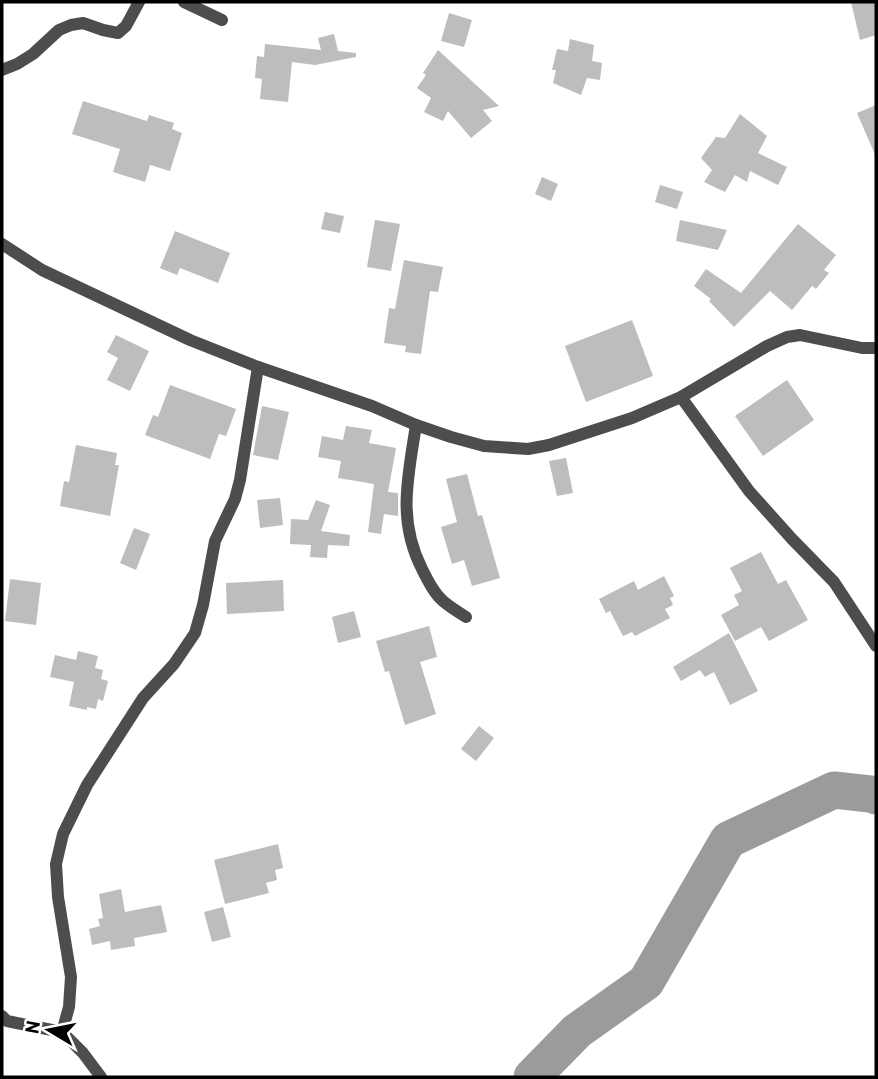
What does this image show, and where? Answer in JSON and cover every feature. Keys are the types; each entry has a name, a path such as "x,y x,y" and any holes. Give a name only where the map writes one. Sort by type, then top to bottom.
{"street":[{"path":"2,70 33,54 59,30 71,25 83,23 118,33 126,26 139,2"},
{"path":"184,2 222,20"},
{"path":"2,244 42,270 190,340 258,367 372,406 451,438 484,446 528,449 549,445 632,418 681,397 767,345 787,337 800,335 862,348 876,348"},
{"path":"62,1032 69,1007 71,977 56,864 63,834 87,785 143,698 174,664 195,633 215,541 235,499 240,480 258,367"},
{"path":"681,397 749,491 834,582 876,646"},
{"path":"416,425 406,497 406,520 413,552 430,586 443,601 466,617"},
{"path":"2,1016 7,1021 62,1032 83,1053 101,1077"}],"building":[{"path":"851,2 876,2 876,35 860,40"},
{"path":"449,13 472,20 464,47 441,41"},
{"path":"334,34 338,51 356,53 356,57 315,65 292,62 288,102 260,99 262,79 255,78 257,56 264,57 265,44 321,50 318,38"},
{"path":"570,39 594,45 592,61 602,63 600,80 587,78 581,95 553,83 556,70 552,70 557,49 568,51"},
{"path":"438,50 499,106 483,110 492,121 471,138 448,111 443,121 424,112 431,98 417,88"},
{"path":"83,101 147,121 149,115 174,123 172,129 182,133 170,171 150,165 145,182 113,172 120,149 72,134"},
{"path":"876,105 876,157 857,113"},
{"path":"740,114 767,136 758,153 787,167 778,185 750,171 747,182 735,175 725,192 704,182 712,170 701,158 716,137 725,138"},
{"path":"542,177 558,184 551,201 535,194"},
{"path":"660,185 683,192 677,209 655,202"},
{"path":"325,212 344,216 340,233 321,229"},
{"path":"375,220 400,224 391,271 367,267"},
{"path":"680,220 727,230 718,250 676,241"},
{"path":"798,224 836,255 824,270 829,273 816,289 812,286 792,310 770,291 734,327 709,301 711,299 694,286 706,269 741,293"},
{"path":"175,231 230,253 218,283 180,268 177,275 160,268"},
{"path":"404,260 443,267 438,292 430,291 421,354 405,352 406,346 384,343 389,308 395,309"},
{"path":"632,320 653,376 586,402 565,346"},
{"path":"116,335 149,351 130,391 107,380 118,358 107,352"},
{"path":"787,380 814,420 763,456 735,416"},
{"path":"170,385 236,409 226,436 219,434 210,459 145,435 153,415 158,417"},
{"path":"262,406 289,412 278,460 253,455"},
{"path":"346,426 372,430 369,443 396,448 388,492 398,493 398,516 384,514 381,534 368,532 374,484 338,478 341,461 318,457 322,436 343,440"},
{"path":"76,445 117,453 115,465 119,465 110,516 60,506 64,481 69,482"},
{"path":"566,458 573,493 557,496 549,461"},
{"path":"467,474 478,516 482,515 500,578 472,586 464,560 452,564 441,527 457,522 446,479"},
{"path":"280,498 283,525 260,528 257,500"},
{"path":"316,500 330,505 321,531 350,535 349,546 328,545 327,558 310,557 311,545 290,544 291,519 308,520"},
{"path":"134,528 150,534 136,570 120,563"},
{"path":"761,552 778,584 786,580 808,620 769,641 761,627 735,641 721,615 739,605 734,595 742,591 730,568"},
{"path":"664,576 674,596 670,598 673,605 665,609 670,618 635,636 632,632 623,636 610,611 606,613 599,599 634,581 638,590"},
{"path":"10,579 41,583 36,625 5,621"},
{"path":"283,580 284,611 227,614 226,583"},
{"path":"354,611 361,637 338,643 332,617"},
{"path":"429,626 437,657 420,662 436,714 405,725 389,671 385,672 376,641"},
{"path":"729,633 758,691 730,705 714,672 705,677 700,670 681,681 673,667"},
{"path":"78,651 98,656 95,668 103,670 101,679 108,681 103,701 98,699 96,709 69,706 74,682 50,677 55,655 76,660"},
{"path":"479,726 494,738 476,761 461,749"},
{"path":"278,844 283,868 275,870 277,880 266,883 269,893 225,904 214,860"},
{"path":"121,889 125,912 161,905 167,932 134,938 135,946 111,950 110,941 92,945 89,929 100,926 98,919 103,918 99,894"},
{"path":"223,907 231,937 212,942 204,912"}],"waterway":[{"path":"532,1077 577,1031 646,982 728,840 834,790 876,796"}]}
